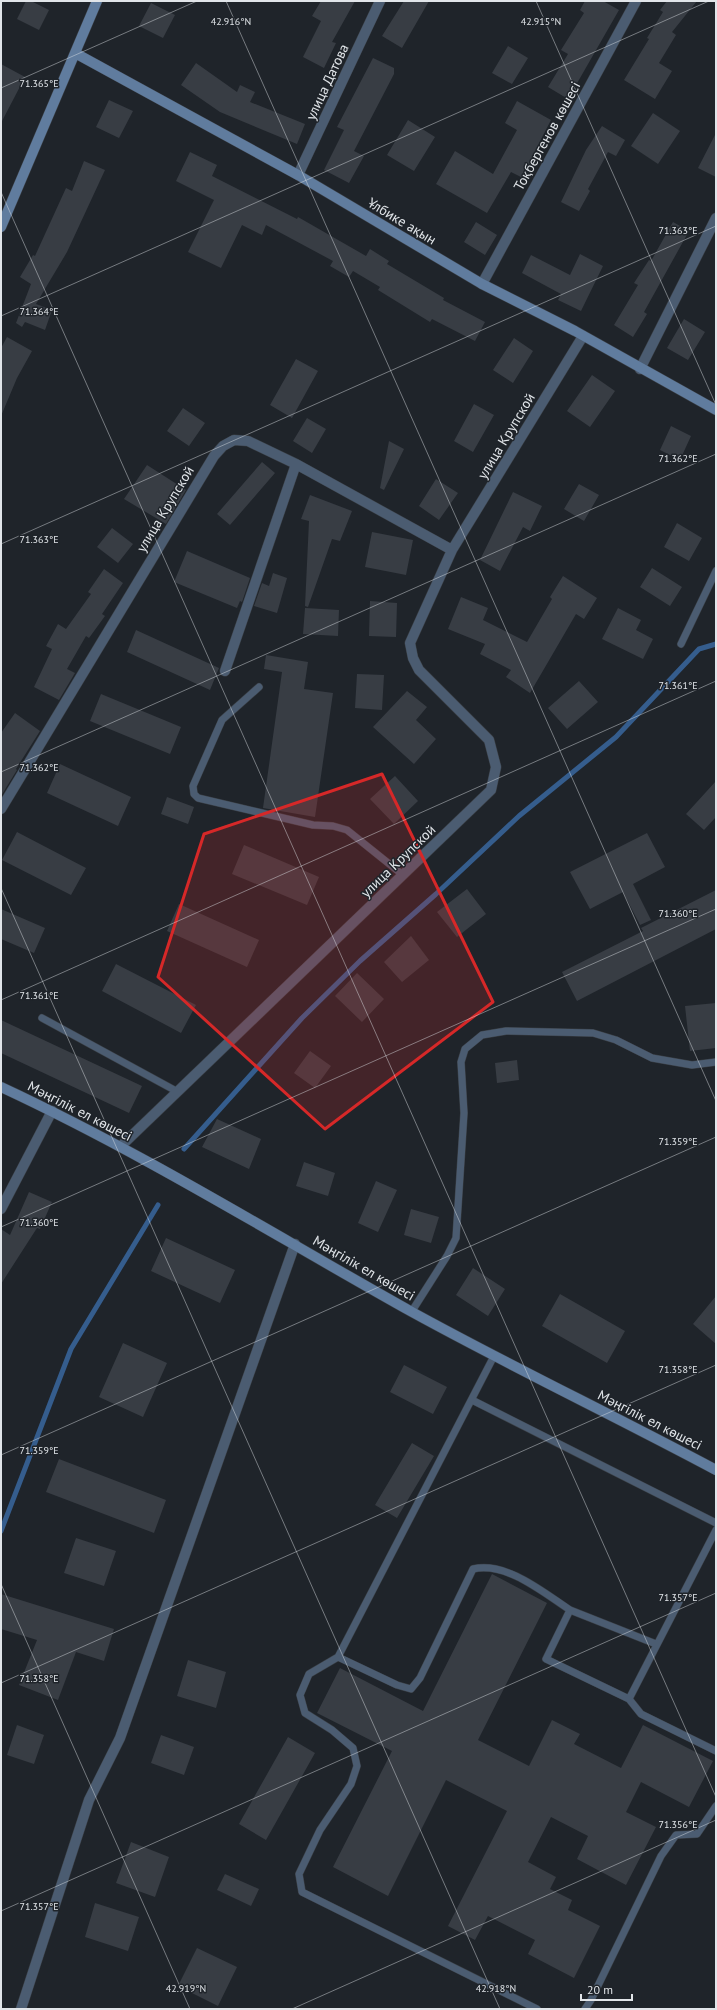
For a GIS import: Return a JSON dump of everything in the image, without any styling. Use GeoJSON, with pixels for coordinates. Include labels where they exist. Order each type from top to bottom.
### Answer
{"type":"FeatureCollection","features":[{"type":"Feature","properties":{"kind":"street"},"geometry":{"type":"LineString","coordinates":[[1,227],[97,1]]}},
{"type":"Feature","properties":{"kind":"street","name":"улица Датова"},"geometry":{"type":"LineString","coordinates":[[298,175],[380,1]]}},
{"type":"Feature","properties":{"kind":"street","name":"Тоқбергенов көшесі"},"geometry":{"type":"LineString","coordinates":[[482,284],[636,1]]}},
{"type":"Feature","properties":{"kind":"street","name":"Ұлбике ақын"},"geometry":{"type":"LineString","coordinates":[[75,53],[298,175],[482,284],[583,336],[716,410]]}},
{"type":"Feature","properties":{"kind":"street"},"geometry":{"type":"LineString","coordinates":[[640,369],[716,218]]}},
{"type":"Feature","properties":{"kind":"street","name":"улица Крупской"},"geometry":{"type":"LineString","coordinates":[[121,1146],[491,790],[496,767],[489,740],[419,670],[413,658],[410,643],[452,550],[583,336]]}},
{"type":"Feature","properties":{"kind":"street","name":"улица Крупской"},"geometry":{"type":"LineString","coordinates":[[1,809],[214,456],[223,446],[234,440],[248,441],[296,464],[452,550]]}},
{"type":"Feature","properties":{"kind":"street"},"geometry":{"type":"LineString","coordinates":[[225,672],[296,464]]}},
{"type":"Feature","properties":{"kind":"street","name":"Мәңгілік ел көшесі"},"geometry":{"type":"LineString","coordinates":[[1,1087],[121,1146],[412,1312],[494,1356],[716,1469]]}},
{"type":"Feature","properties":{"kind":"street"},"geometry":{"type":"LineString","coordinates":[[1,1209],[52,1111]]}},
{"type":"Feature","properties":{"kind":"street"},"geometry":{"type":"LineString","coordinates":[[20,2009],[89,1800],[120,1738],[295,1244]]}},
{"type":"Feature","properties":{"kind":"lane"},"geometry":{"type":"LineString","coordinates":[[681,644],[716,571]]}},
{"type":"Feature","properties":{"kind":"lane"},"geometry":{"type":"LineString","coordinates":[[259,687],[222,720],[193,786],[194,794],[198,798],[313,825],[333,826],[347,830],[403,875]]}},
{"type":"Feature","properties":{"kind":"lane"},"geometry":{"type":"LineString","coordinates":[[42,1018],[178,1092]]}},
{"type":"Feature","properties":{"kind":"lane"},"geometry":{"type":"LineString","coordinates":[[412,1312],[456,1238],[464,1113],[461,1062],[465,1048],[482,1036],[506,1031],[593,1033],[616,1040],[652,1058],[692,1065],[716,1062]]}},
{"type":"Feature","properties":{"kind":"lane"},"geometry":{"type":"LineString","coordinates":[[494,1356],[338,1657],[309,1674],[300,1695],[305,1713],[332,1730],[353,1748],[358,1766],[351,1784],[320,1830],[299,1874],[302,1892],[537,2009]]}},
{"type":"Feature","properties":{"kind":"lane"},"geometry":{"type":"LineString","coordinates":[[472,1400],[716,1522]]}},
{"type":"Feature","properties":{"kind":"lane"},"geometry":{"type":"LineString","coordinates":[[629,1699],[716,1530]]}},
{"type":"Feature","properties":{"kind":"lane"},"geometry":{"type":"LineString","coordinates":[[338,1657],[397,1685],[411,1689],[420,1678],[473,1569],[484,1566],[510,1572],[570,1610],[656,1644]]}},
{"type":"Feature","properties":{"kind":"lane"},"geometry":{"type":"LineString","coordinates":[[570,1610],[546,1659],[629,1699],[642,1714],[716,1750]]}},
{"type":"Feature","properties":{"kind":"lane"},"geometry":{"type":"LineString","coordinates":[[585,2009],[591,2000],[661,1856],[676,1835],[697,1834],[716,1806]]}},
{"type":"Feature","properties":{"kind":"highlighted area"},"geometry":{"type":"Polygon","coordinates":[[[382,774],[493,1002],[325,1129],[158,977],[204,834],[382,774]]]}},
{"type":"Feature","properties":{"kind":"building"},"geometry":{"type":"Polygon","coordinates":[[[26,1],[31,1],[49,10],[39,30],[17,19],[26,1]]]}},
{"type":"Feature","properties":{"kind":"building"},"geometry":{"type":"Polygon","coordinates":[[[321,1],[355,1],[332,42],[336,43],[324,68],[303,57],[321,21],[312,16],[321,1]]]}},
{"type":"Feature","properties":{"kind":"building"},"geometry":{"type":"Polygon","coordinates":[[[404,1],[429,1],[402,48],[382,36],[404,1]]]}},
{"type":"Feature","properties":{"kind":"building"},"geometry":{"type":"Polygon","coordinates":[[[585,1],[603,1],[619,10],[568,99],[548,87],[568,54],[561,50],[584,13],[580,10],[585,1]]]}},
{"type":"Feature","properties":{"kind":"building"},"geometry":{"type":"Polygon","coordinates":[[[667,1],[697,1],[672,32],[676,35],[659,63],[672,71],[655,99],[624,80],[649,39],[647,38],[663,12],[660,10],[667,1]]]}},
{"type":"Feature","properties":{"kind":"building"},"geometry":{"type":"Polygon","coordinates":[[[151,3],[175,15],[163,38],[139,26],[151,3]]]}},
{"type":"Feature","properties":{"kind":"building"},"geometry":{"type":"Polygon","coordinates":[[[508,46],[528,58],[512,84],[492,73],[508,46]]]}},
{"type":"Feature","properties":{"kind":"building"},"geometry":{"type":"Polygon","coordinates":[[[373,58],[394,68],[394,74],[354,151],[364,156],[349,183],[324,170],[344,130],[337,127],[373,58]]]}},
{"type":"Feature","properties":{"kind":"building"},"geometry":{"type":"Polygon","coordinates":[[[196,63],[237,92],[240,85],[255,92],[250,102],[305,124],[297,144],[220,112],[181,85],[196,63]]]}},
{"type":"Feature","properties":{"kind":"building"},"geometry":{"type":"Polygon","coordinates":[[[1,64],[25,77],[1,123],[1,64]]]}},
{"type":"Feature","properties":{"kind":"building"},"geometry":{"type":"Polygon","coordinates":[[[109,100],[133,111],[119,138],[96,127],[109,100]]]}},
{"type":"Feature","properties":{"kind":"building"},"geometry":{"type":"Polygon","coordinates":[[[517,101],[551,120],[533,155],[535,156],[523,178],[511,172],[487,213],[436,184],[455,151],[493,174],[517,130],[505,123],[517,101]]]}},
{"type":"Feature","properties":{"kind":"building"},"geometry":{"type":"Polygon","coordinates":[[[653,113],[680,131],[658,164],[631,146],[653,113]]]}},
{"type":"Feature","properties":{"kind":"building"},"geometry":{"type":"Polygon","coordinates":[[[408,120],[435,137],[414,171],[387,155],[408,120]]]}},
{"type":"Feature","properties":{"kind":"building"},"geometry":{"type":"Polygon","coordinates":[[[602,126],[625,140],[616,156],[608,152],[588,189],[590,191],[579,211],[561,202],[586,150],[602,126]]]}},
{"type":"Feature","properties":{"kind":"building"},"geometry":{"type":"Polygon","coordinates":[[[716,133],[716,177],[698,168],[716,133]]]}},
{"type":"Feature","properties":{"kind":"building"},"geometry":{"type":"Polygon","coordinates":[[[190,152],[217,165],[212,176],[297,219],[298,217],[366,256],[370,249],[389,261],[387,264],[444,298],[443,300],[485,322],[475,341],[432,319],[430,322],[378,290],[380,287],[353,271],[349,277],[330,266],[333,261],[266,225],[262,235],[242,225],[221,268],[188,252],[214,200],[176,181],[190,152]]]}},
{"type":"Feature","properties":{"kind":"building"},"geometry":{"type":"Polygon","coordinates":[[[84,161],[105,170],[67,252],[36,304],[52,310],[45,330],[25,322],[22,327],[16,323],[31,284],[20,277],[33,255],[35,256],[66,188],[72,191],[84,161]]]}},
{"type":"Feature","properties":{"kind":"building"},"geometry":{"type":"Polygon","coordinates":[[[476,222],[497,235],[485,255],[464,242],[476,222]]]}},
{"type":"Feature","properties":{"kind":"building"},"geometry":{"type":"Polygon","coordinates":[[[673,222],[689,231],[644,312],[647,314],[633,337],[614,325],[638,285],[634,283],[649,260],[651,261],[673,222]]]}},
{"type":"Feature","properties":{"kind":"building"},"geometry":{"type":"Polygon","coordinates":[[[580,254],[603,266],[581,311],[558,300],[561,294],[522,273],[531,255],[570,275],[580,254]]]}},
{"type":"Feature","properties":{"kind":"building"},"geometry":{"type":"Polygon","coordinates":[[[684,319],[705,332],[688,360],[667,348],[684,319]]]}},
{"type":"Feature","properties":{"kind":"building"},"geometry":{"type":"Polygon","coordinates":[[[7,337],[32,351],[17,378],[1,416],[1,348],[7,337]]]}},
{"type":"Feature","properties":{"kind":"building"},"geometry":{"type":"Polygon","coordinates":[[[514,338],[533,351],[513,383],[493,370],[514,338]]]}},
{"type":"Feature","properties":{"kind":"building"},"geometry":{"type":"Polygon","coordinates":[[[296,359],[318,371],[292,418],[270,405],[296,359]]]}},
{"type":"Feature","properties":{"kind":"building"},"geometry":{"type":"Polygon","coordinates":[[[592,375],[615,391],[590,427],[567,411],[592,375]]]}},
{"type":"Feature","properties":{"kind":"building"},"geometry":{"type":"Polygon","coordinates":[[[474,404],[494,415],[473,452],[454,441],[474,404]]]}},
{"type":"Feature","properties":{"kind":"building"},"geometry":{"type":"Polygon","coordinates":[[[183,408],[205,423],[189,446],[167,431],[183,408]]]}},
{"type":"Feature","properties":{"kind":"building"},"geometry":{"type":"Polygon","coordinates":[[[307,418],[326,429],[312,453],[293,441],[307,418]]]}},
{"type":"Feature","properties":{"kind":"building"},"geometry":{"type":"Polygon","coordinates":[[[671,426],[691,436],[680,460],[660,450],[671,426]]]}},
{"type":"Feature","properties":{"kind":"building"},"geometry":{"type":"Polygon","coordinates":[[[389,441],[404,449],[384,490],[380,488],[389,441]]]}},
{"type":"Feature","properties":{"kind":"building"},"geometry":{"type":"Polygon","coordinates":[[[262,462],[275,473],[230,525],[217,514],[262,462]]]}},
{"type":"Feature","properties":{"kind":"building"},"geometry":{"type":"Polygon","coordinates":[[[147,465],[186,490],[166,524],[124,499],[147,465]]]}},
{"type":"Feature","properties":{"kind":"building"},"geometry":{"type":"Polygon","coordinates":[[[436,479],[458,493],[439,520],[419,506],[436,479]]]}},
{"type":"Feature","properties":{"kind":"building"},"geometry":{"type":"Polygon","coordinates":[[[579,484],[599,495],[584,521],[564,509],[579,484]]]}},
{"type":"Feature","properties":{"kind":"building"},"geometry":{"type":"Polygon","coordinates":[[[513,492],[542,506],[530,531],[523,527],[500,571],[480,560],[513,492]]]}},
{"type":"Feature","properties":{"kind":"building"},"geometry":{"type":"Polygon","coordinates":[[[310,495],[352,511],[340,541],[332,539],[308,607],[305,606],[309,521],[301,519],[310,495]]]}},
{"type":"Feature","properties":{"kind":"building"},"geometry":{"type":"Polygon","coordinates":[[[677,523],[702,538],[689,561],[664,547],[677,523]]]}},
{"type":"Feature","properties":{"kind":"building"},"geometry":{"type":"Polygon","coordinates":[[[112,528],[133,544],[118,563],[97,547],[112,528]]]}},
{"type":"Feature","properties":{"kind":"building"},"geometry":{"type":"Polygon","coordinates":[[[372,532],[413,540],[406,575],[365,567],[372,532]]]}},
{"type":"Feature","properties":{"kind":"building"},"geometry":{"type":"Polygon","coordinates":[[[187,551],[250,578],[242,602],[240,601],[237,608],[174,582],[187,551]]]}},
{"type":"Feature","properties":{"kind":"building"},"geometry":{"type":"Polygon","coordinates":[[[652,568],[682,587],[670,606],[640,587],[652,568]]]}},
{"type":"Feature","properties":{"kind":"building"},"geometry":{"type":"Polygon","coordinates":[[[104,569],[123,583],[102,614],[105,616],[89,638],[86,636],[67,669],[75,673],[59,700],[34,687],[52,649],[46,646],[58,624],[66,629],[91,594],[88,592],[104,569]]]}},
{"type":"Feature","properties":{"kind":"building"},"geometry":{"type":"Polygon","coordinates":[[[273,573],[287,578],[277,613],[254,606],[262,583],[269,586],[273,573]]]}},
{"type":"Feature","properties":{"kind":"building"},"geometry":{"type":"Polygon","coordinates":[[[563,576],[597,598],[584,619],[576,614],[530,693],[506,677],[511,670],[480,654],[485,644],[448,629],[461,597],[488,608],[483,620],[527,642],[552,599],[550,597],[563,576]]]}},
{"type":"Feature","properties":{"kind":"building"},"geometry":{"type":"Polygon","coordinates":[[[370,601],[397,603],[396,637],[369,636],[370,601]]]}},
{"type":"Feature","properties":{"kind":"building"},"geometry":{"type":"Polygon","coordinates":[[[305,608],[339,610],[338,636],[303,634],[305,608]]]}},
{"type":"Feature","properties":{"kind":"building"},"geometry":{"type":"Polygon","coordinates":[[[618,608],[641,620],[636,630],[653,639],[643,659],[602,639],[618,608]]]}},
{"type":"Feature","properties":{"kind":"building"},"geometry":{"type":"Polygon","coordinates":[[[136,630],[219,668],[210,690],[127,652],[136,630]]]}},
{"type":"Feature","properties":{"kind":"building"},"geometry":{"type":"Polygon","coordinates":[[[266,655],[308,662],[304,689],[333,693],[315,817],[263,808],[282,672],[264,669],[266,655]]]}},
{"type":"Feature","properties":{"kind":"building"},"geometry":{"type":"Polygon","coordinates":[[[357,674],[384,675],[382,710],[355,708],[357,674]]]}},
{"type":"Feature","properties":{"kind":"building"},"geometry":{"type":"Polygon","coordinates":[[[579,681],[598,702],[567,729],[548,708],[579,681]]]}},
{"type":"Feature","properties":{"kind":"building"},"geometry":{"type":"Polygon","coordinates":[[[407,691],[427,707],[416,720],[436,739],[414,764],[373,727],[407,691]]]}},
{"type":"Feature","properties":{"kind":"building"},"geometry":{"type":"Polygon","coordinates":[[[101,694],[181,727],[170,754],[90,721],[101,694]]]}},
{"type":"Feature","properties":{"kind":"building"},"geometry":{"type":"Polygon","coordinates":[[[15,713],[40,731],[1,796],[1,733],[15,713]]]}},
{"type":"Feature","properties":{"kind":"building"},"geometry":{"type":"Polygon","coordinates":[[[60,764],[131,797],[118,826],[47,793],[60,764]]]}},
{"type":"Feature","properties":{"kind":"building"},"geometry":{"type":"Polygon","coordinates":[[[395,776],[418,801],[394,824],[370,799],[395,776]]]}},
{"type":"Feature","properties":{"kind":"building"},"geometry":{"type":"Polygon","coordinates":[[[716,781],[716,817],[704,830],[686,814],[716,781]]]}},
{"type":"Feature","properties":{"kind":"building"},"geometry":{"type":"Polygon","coordinates":[[[167,797],[194,807],[188,824],[161,814],[167,797]]]}},
{"type":"Feature","properties":{"kind":"building"},"geometry":{"type":"Polygon","coordinates":[[[17,832],[86,868],[71,895],[2,860],[17,832]]]}},
{"type":"Feature","properties":{"kind":"building"},"geometry":{"type":"Polygon","coordinates":[[[647,833],[665,867],[633,884],[651,920],[640,925],[623,892],[590,909],[570,872],[647,833]]]}},
{"type":"Feature","properties":{"kind":"building"},"geometry":{"type":"Polygon","coordinates":[[[244,845],[319,877],[307,905],[232,874],[244,845]]]}},
{"type":"Feature","properties":{"kind":"building"},"geometry":{"type":"Polygon","coordinates":[[[467,889],[486,914],[457,937],[437,912],[467,889]]]}},
{"type":"Feature","properties":{"kind":"building"},"geometry":{"type":"Polygon","coordinates":[[[716,890],[716,929],[577,1001],[562,972],[643,931],[641,928],[716,890]]]}},
{"type":"Feature","properties":{"kind":"building"},"geometry":{"type":"Polygon","coordinates":[[[179,904],[259,940],[247,967],[167,931],[179,904]]]}},
{"type":"Feature","properties":{"kind":"building"},"geometry":{"type":"Polygon","coordinates":[[[1,909],[45,928],[34,953],[1,939],[1,909]]]}},
{"type":"Feature","properties":{"kind":"building"},"geometry":{"type":"Polygon","coordinates":[[[411,936],[429,960],[402,982],[384,962],[411,936]]]}},
{"type":"Feature","properties":{"kind":"building"},"geometry":{"type":"Polygon","coordinates":[[[116,964],[196,1005],[181,1033],[102,991],[116,964]]]}},
{"type":"Feature","properties":{"kind":"building"},"geometry":{"type":"Polygon","coordinates":[[[357,973],[384,999],[362,1022],[335,996],[357,973]]]}},
{"type":"Feature","properties":{"kind":"building"},"geometry":{"type":"Polygon","coordinates":[[[716,1003],[716,1048],[690,1051],[685,1006],[716,1003]]]}},
{"type":"Feature","properties":{"kind":"building"},"geometry":{"type":"Polygon","coordinates":[[[1,1020],[142,1086],[129,1113],[1,1053],[1,1020]]]}},
{"type":"Feature","properties":{"kind":"building"},"geometry":{"type":"Polygon","coordinates":[[[310,1051],[331,1066],[315,1088],[294,1073],[310,1051]]]}},
{"type":"Feature","properties":{"kind":"building"},"geometry":{"type":"Polygon","coordinates":[[[517,1060],[519,1080],[497,1083],[495,1063],[517,1060]]]}},
{"type":"Feature","properties":{"kind":"building"},"geometry":{"type":"Polygon","coordinates":[[[217,1119],[261,1139],[249,1169],[202,1147],[217,1119]]]}},
{"type":"Feature","properties":{"kind":"building"},"geometry":{"type":"Polygon","coordinates":[[[304,1162],[335,1173],[328,1196],[296,1186],[304,1162]]]}},
{"type":"Feature","properties":{"kind":"building"},"geometry":{"type":"Polygon","coordinates":[[[376,1181],[397,1190],[378,1232],[358,1223],[376,1181]]]}},
{"type":"Feature","properties":{"kind":"building"},"geometry":{"type":"Polygon","coordinates":[[[29,1192],[52,1202],[40,1229],[37,1228],[1,1284],[1,1229],[10,1235],[29,1192]]]}},
{"type":"Feature","properties":{"kind":"building"},"geometry":{"type":"Polygon","coordinates":[[[411,1209],[439,1217],[431,1243],[404,1235],[411,1209]]]}},
{"type":"Feature","properties":{"kind":"building"},"geometry":{"type":"Polygon","coordinates":[[[166,1238],[235,1270],[220,1303],[151,1271],[166,1238]]]}},
{"type":"Feature","properties":{"kind":"building"},"geometry":{"type":"Polygon","coordinates":[[[473,1268],[505,1289],[488,1316],[456,1295],[473,1268]]]}},
{"type":"Feature","properties":{"kind":"building"},"geometry":{"type":"Polygon","coordinates":[[[560,1294],[625,1331],[607,1363],[542,1326],[560,1294]]]}},
{"type":"Feature","properties":{"kind":"building"},"geometry":{"type":"Polygon","coordinates":[[[716,1296],[716,1344],[693,1324],[716,1296]]]}},
{"type":"Feature","properties":{"kind":"building"},"geometry":{"type":"Polygon","coordinates":[[[123,1343],[167,1363],[143,1417],[99,1397],[123,1343]]]}},
{"type":"Feature","properties":{"kind":"building"},"geometry":{"type":"Polygon","coordinates":[[[404,1365],[447,1387],[433,1414],[390,1392],[404,1365]]]}},
{"type":"Feature","properties":{"kind":"building"},"geometry":{"type":"Polygon","coordinates":[[[412,1443],[434,1456],[397,1518],[375,1505],[412,1443]]]}},
{"type":"Feature","properties":{"kind":"building"},"geometry":{"type":"Polygon","coordinates":[[[59,1459],[166,1500],[154,1533],[46,1492],[59,1459]]]}},
{"type":"Feature","properties":{"kind":"building"},"geometry":{"type":"Polygon","coordinates":[[[76,1538],[116,1551],[104,1586],[64,1573],[76,1538]]]}},
{"type":"Feature","properties":{"kind":"building"},"geometry":{"type":"Polygon","coordinates":[[[492,1574],[547,1603],[478,1740],[529,1766],[552,1720],[580,1734],[574,1744],[621,1768],[643,1725],[713,1761],[689,1807],[641,1782],[626,1812],[656,1827],[626,1885],[577,1859],[588,1836],[551,1817],[528,1862],[556,1877],[550,1889],[572,1900],[568,1910],[600,1926],[574,1978],[528,1954],[535,1940],[488,1916],[475,1940],[448,1926],[507,1811],[446,1780],[388,1896],[333,1867],[392,1751],[317,1713],[340,1668],[423,1711],[492,1574]]]}},
{"type":"Feature","properties":{"kind":"building"},"geometry":{"type":"Polygon","coordinates":[[[1,1594],[114,1629],[104,1661],[76,1652],[58,1700],[19,1685],[37,1640],[1,1629],[1,1594]]]}},
{"type":"Feature","properties":{"kind":"building"},"geometry":{"type":"Polygon","coordinates":[[[188,1660],[226,1672],[216,1708],[177,1696],[188,1660]]]}},
{"type":"Feature","properties":{"kind":"building"},"geometry":{"type":"Polygon","coordinates":[[[17,1725],[44,1735],[34,1764],[7,1755],[17,1725]]]}},
{"type":"Feature","properties":{"kind":"building"},"geometry":{"type":"Polygon","coordinates":[[[161,1735],[194,1747],[184,1775],[151,1763],[161,1735]]]}},
{"type":"Feature","properties":{"kind":"building"},"geometry":{"type":"Polygon","coordinates":[[[288,1737],[315,1753],[266,1840],[239,1824],[288,1737]]]}},
{"type":"Feature","properties":{"kind":"building"},"geometry":{"type":"Polygon","coordinates":[[[131,1842],[169,1857],[155,1897],[116,1883],[131,1842]]]}},
{"type":"Feature","properties":{"kind":"building"},"geometry":{"type":"Polygon","coordinates":[[[225,1874],[259,1889],[251,1906],[217,1890],[225,1874]]]}},
{"type":"Feature","properties":{"kind":"building"},"geometry":{"type":"Polygon","coordinates":[[[95,1903],[139,1917],[128,1951],[85,1937],[95,1903]]]}},
{"type":"Feature","properties":{"kind":"building"},"geometry":{"type":"Polygon","coordinates":[[[197,1948],[237,1967],[218,2006],[178,1986],[197,1948]]]}},
{"type":"Feature","properties":{"kind":"waterway"},"geometry":{"type":"LineString","coordinates":[[184,1149],[302,1018],[360,961],[436,894],[519,816],[616,737],[699,649],[716,644]]}},
{"type":"Feature","properties":{"kind":"waterway"},"geometry":{"type":"LineString","coordinates":[[1,1531],[71,1349],[158,1205]]}}]}
